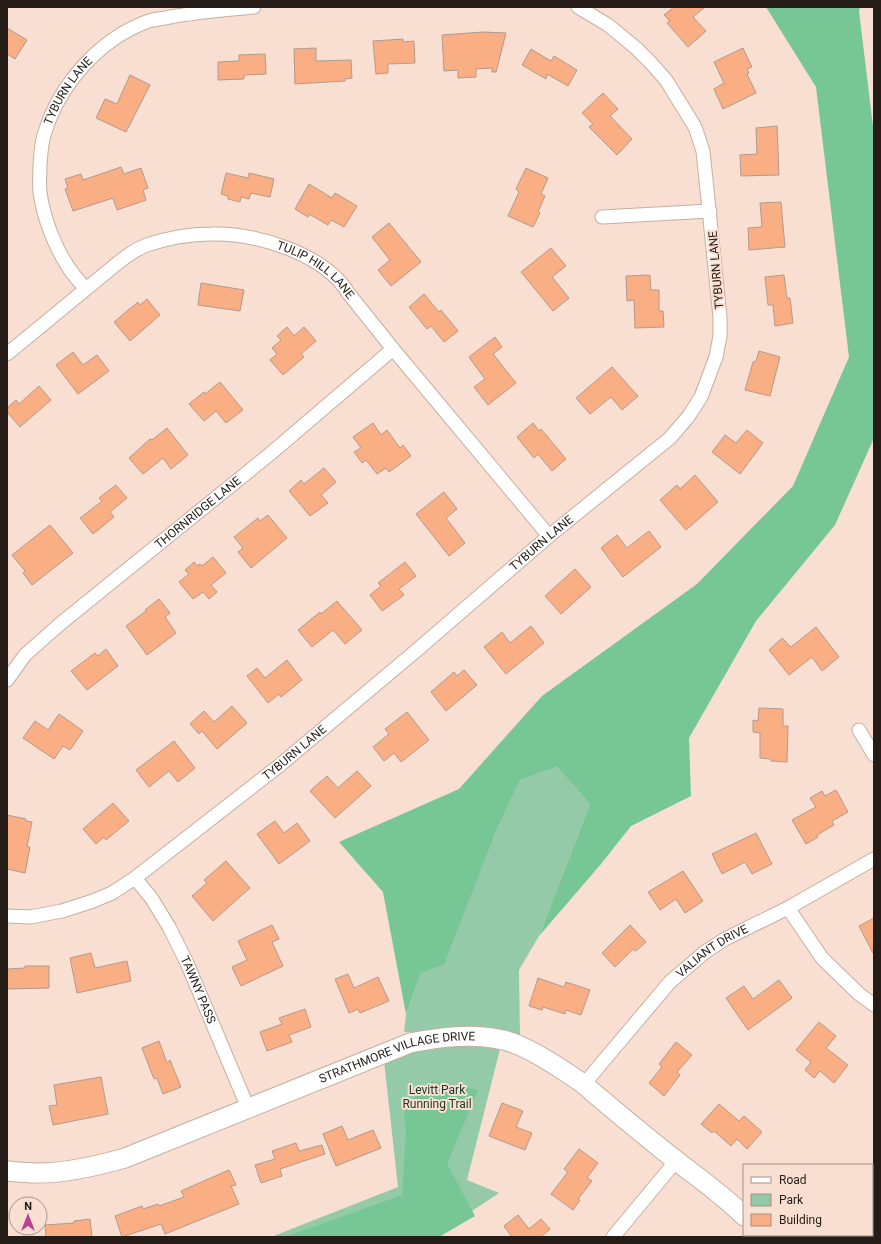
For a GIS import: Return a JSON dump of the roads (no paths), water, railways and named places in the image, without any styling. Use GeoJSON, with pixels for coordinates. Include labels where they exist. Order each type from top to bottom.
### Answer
{"type":"FeatureCollection","features":[{"type":"Feature","properties":{"kind":"street","name":"TYBURN LANE"},"geometry":{"type":"LineString","coordinates":[[86,289],[68,267],[59,251],[44,211],[40,191],[41,153],[44,133],[53,111],[66,87],[82,67],[105,45],[127,31],[148,21],[199,12],[254,7]]}},
{"type":"Feature","properties":{"kind":"street","name":"TYBURN LANE"},"geometry":{"type":"LineString","coordinates":[[7,916],[30,917],[62,911],[112,893],[135,878],[280,765],[550,536],[670,438],[688,417],[701,397],[716,357],[720,336],[719,297],[703,151],[695,127],[666,80],[636,48],[608,25],[578,7]]}},
{"type":"Feature","properties":{"kind":"street"},"geometry":{"type":"LineString","coordinates":[[602,217],[710,211]]}},
{"type":"Feature","properties":{"kind":"street","name":"TULIP HILL LANE"},"geometry":{"type":"LineString","coordinates":[[7,354],[130,254],[146,245],[180,237],[211,234],[259,239],[287,248],[312,260],[343,284],[349,294],[393,349],[550,536]]}},
{"type":"Feature","properties":{"kind":"street","name":"THORNRIDGE LANE"},"geometry":{"type":"LineString","coordinates":[[7,680],[25,655],[60,624],[270,454],[393,349]]}},
{"type":"Feature","properties":{"kind":"street"},"geometry":{"type":"LineString","coordinates":[[859,730],[874,755]]}},
{"type":"Feature","properties":{"kind":"street","name":"VALIANT DRIVE"},"geometry":{"type":"LineString","coordinates":[[584,1084],[670,982],[706,952],[725,939],[788,908],[874,859]]}},
{"type":"Feature","properties":{"kind":"street","name":"TAWNY PASS"},"geometry":{"type":"LineString","coordinates":[[135,878],[152,899],[169,927],[187,963],[248,1108]]}},
{"type":"Feature","properties":{"kind":"street"},"geometry":{"type":"LineString","coordinates":[[788,908],[822,958],[859,994],[874,1005]]}},
{"type":"Feature","properties":{"kind":"street","name":"STRATHMORE VILLAGE DRIVE"},"geometry":{"type":"LineString","coordinates":[[7,1171],[37,1173],[72,1170],[125,1158],[410,1043],[436,1038],[474,1036],[504,1040],[551,1062],[584,1084],[676,1160],[729,1201],[743,1215]]}},
{"type":"Feature","properties":{"kind":"street"},"geometry":{"type":"LineString","coordinates":[[613,1237],[676,1160]]}},
{"type":"Feature","properties":{"kind":"park label","name":"Levitt Park Running Trail"},"geometry":{"type":"Point","coordinates":[437,1097]}}]}
